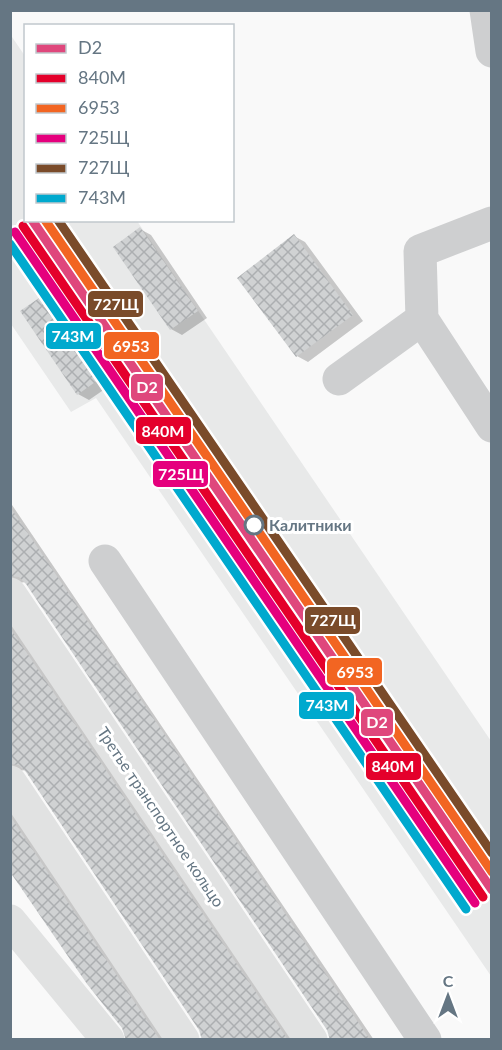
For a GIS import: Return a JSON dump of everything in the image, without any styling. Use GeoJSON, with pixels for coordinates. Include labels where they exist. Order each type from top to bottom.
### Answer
{"type":"FeatureCollection","features":[{"type":"Feature","properties":{"kind":"main road","name":"Третье транспортное кольцо"},"geometry":{"type":"LineString","coordinates":[[10,594],[311,1040]]}},
{"type":"Feature","properties":{"kind":"main road"},"geometry":{"type":"LineString","coordinates":[[10,782],[183,1040]]}},
{"type":"Feature","properties":{"kind":"main road"},"geometry":{"type":"LineString","coordinates":[[10,921],[108,1040]]}},
{"type":"Feature","properties":{"kind":"lane"},"geometry":{"type":"LineString","coordinates":[[486,10],[492,51]]}},
{"type":"Feature","properties":{"kind":"lane"},"geometry":{"type":"LineString","coordinates":[[492,223],[420,251],[423,319],[492,426]]}},
{"type":"Feature","properties":{"kind":"lane"},"geometry":{"type":"LineString","coordinates":[[339,379],[423,319]]}},
{"type":"Feature","properties":{"kind":"lane"},"geometry":{"type":"LineString","coordinates":[[105,561],[425,1040]]}},
{"type":"Feature","properties":{"kind":"shaded area"},"geometry":{"type":"Polygon","coordinates":[[[10,34],[24,55],[24,222],[138,222],[491,741],[491,976],[96,398],[71,412],[11,324],[10,34]]]}},
{"type":"Feature","properties":{"kind":"building"},"geometry":{"type":"Polygon","coordinates":[[[140,227],[198,311],[170,330],[113,247],[140,227]]]}},
{"type":"Feature","properties":{"kind":"building"},"geometry":{"type":"Polygon","coordinates":[[[294,234],[353,315],[296,357],[237,278],[294,234]]]}},
{"type":"Feature","properties":{"kind":"building"},"geometry":{"type":"Polygon","coordinates":[[[48,292],[105,375],[77,395],[20,311],[48,292]]]}},
{"type":"Feature","properties":{"kind":"building"},"geometry":{"type":"Polygon","coordinates":[[[10,507],[370,1040],[330,1040],[327,1030],[26,584],[19,577],[10,576],[10,507]]]}},
{"type":"Feature","properties":{"kind":"building"},"geometry":{"type":"Polygon","coordinates":[[[10,628],[288,1040],[202,1040],[199,1030],[26,772],[19,765],[10,764],[10,628]]]}},
{"type":"Feature","properties":{"kind":"building"},"geometry":{"type":"Polygon","coordinates":[[[10,816],[160,1040],[126,1040],[122,1028],[87,984],[10,872],[10,816]]]}},
{"type":"Feature","properties":{"kind":"transit line","name":"D2"},"geometry":{"type":"LineString","coordinates":[[33,222],[492,890]]}},
{"type":"Feature","properties":{"kind":"transit line","name":"6953"},"geometry":{"type":"LineString","coordinates":[[46,222],[492,872]]}},
{"type":"Feature","properties":{"kind":"transit line","name":"727Щ"},"geometry":{"type":"LineString","coordinates":[[59,222],[492,853]]}},
{"type":"Feature","properties":{"kind":"transit line","name":"840М"},"geometry":{"type":"LineString","coordinates":[[23,226],[483,897]]}},
{"type":"Feature","properties":{"kind":"transit line","name":"725Щ"},"geometry":{"type":"LineString","coordinates":[[15,232],[475,903]]}},
{"type":"Feature","properties":{"kind":"transit line","name":"743М"},"geometry":{"type":"LineString","coordinates":[[10,244],[466,909]]}},
{"type":"Feature","properties":{"kind":"place","name":"Калитники"},"geometry":{"type":"Point","coordinates":[254,525]}}]}
